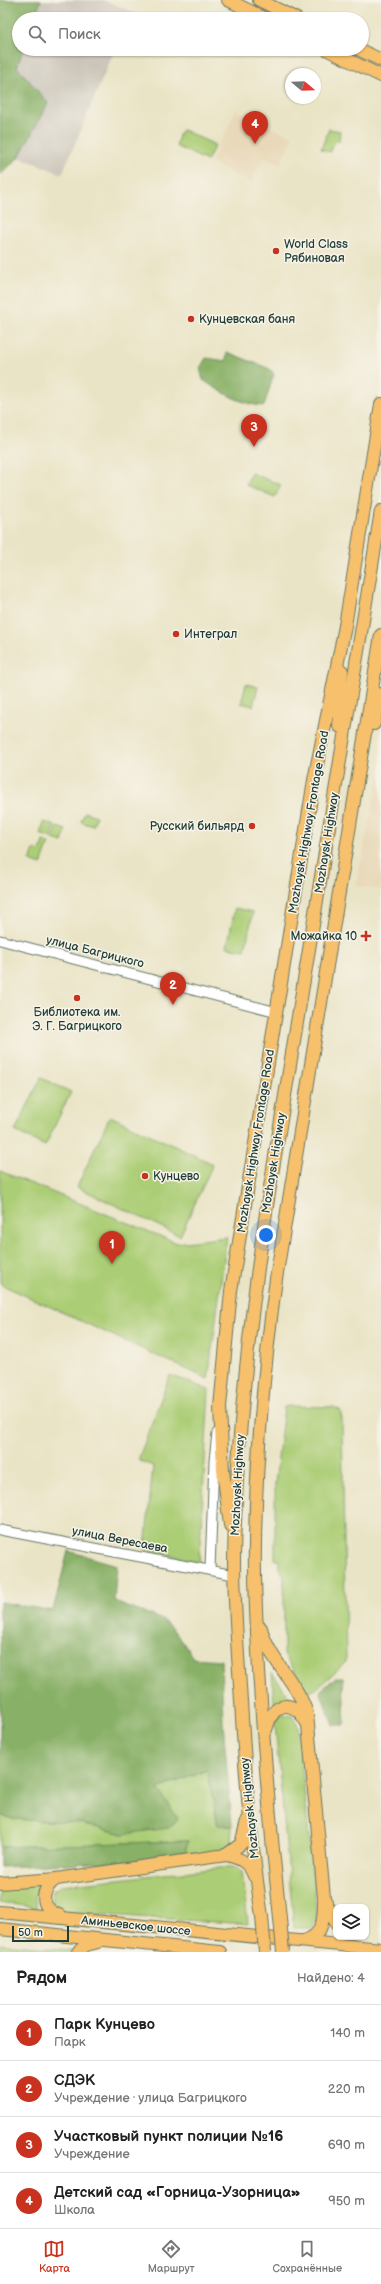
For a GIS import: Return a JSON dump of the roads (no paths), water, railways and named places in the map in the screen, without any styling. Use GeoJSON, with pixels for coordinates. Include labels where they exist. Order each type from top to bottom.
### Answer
{"type":"FeatureCollection","features":[{"type":"Feature","properties":{"kind":"main road"},"geometry":{"type":"LineString","coordinates":[[228,0],[252,12]]}},
{"type":"Feature","properties":{"kind":"main road"},"geometry":{"type":"LineString","coordinates":[[259,0],[283,12]]}},
{"type":"Feature","properties":{"kind":"main road"},"geometry":{"type":"LineString","coordinates":[[369,54],[381,60]]}},
{"type":"Feature","properties":{"kind":"main road"},"geometry":{"type":"LineString","coordinates":[[340,56],[381,76]]}},
{"type":"Feature","properties":{"kind":"main road","name":"Mozhaysk Highway Frontage Road"},"geometry":{"type":"LineString","coordinates":[[234,1559],[223,1470],[220,1407],[232,1292],[314,780],[345,626],[381,404]]}},
{"type":"Feature","properties":{"kind":"main road","name":"Mozhaysk Highway"},"geometry":{"type":"LineString","coordinates":[[265,1952],[249,1806],[240,1691],[234,1576],[242,1399],[255,1280],[381,511]]}},
{"type":"Feature","properties":{"kind":"main road"},"geometry":{"type":"LineString","coordinates":[[336,788],[345,626]]}},
{"type":"Feature","properties":{"kind":"main road","name":"Mozhaysk Highway"},"geometry":{"type":"LineString","coordinates":[[283,1952],[263,1741],[256,1610],[255,1546],[257,1476],[268,1339],[290,1185],[381,635]]}},
{"type":"Feature","properties":{"kind":"main road"},"geometry":{"type":"LineString","coordinates":[[356,793],[381,694]]}},
{"type":"Feature","properties":{"kind":"main road"},"geometry":{"type":"LineString","coordinates":[[256,1610],[262,1633],[271,1654],[304,1701],[309,1727],[324,1898],[324,1916],[320,1930],[316,1936],[298,1942]]}},
{"type":"Feature","properties":{"kind":"main road"},"geometry":{"type":"LineString","coordinates":[[263,1741],[271,1715],[276,1708],[282,1706],[289,1706],[296,1709],[309,1727]]}},
{"type":"Feature","properties":{"kind":"main road"},"geometry":{"type":"LineString","coordinates":[[226,1855],[235,1850],[243,1840],[249,1806]]}},
{"type":"Feature","properties":{"kind":"main road"},"geometry":{"type":"LineString","coordinates":[[0,1883],[56,1879],[226,1855],[237,1857],[246,1863],[254,1874],[257,1885]]}},
{"type":"Feature","properties":{"kind":"main road"},"geometry":{"type":"LineString","coordinates":[[56,1879],[48,1884],[44,1901],[50,1911],[69,1919]]}},
{"type":"Feature","properties":{"kind":"main road"},"geometry":{"type":"LineString","coordinates":[[324,1898],[333,1917]]}},
{"type":"Feature","properties":{"kind":"main road"},"geometry":{"type":"LineString","coordinates":[[0,1907],[45,1917]]}},
{"type":"Feature","properties":{"kind":"main road","name":"Аминьевское шоссе"},"geometry":{"type":"LineString","coordinates":[[0,1912],[272,1940],[378,1949]]}},
{"type":"Feature","properties":{"kind":"main road","name":"Аминьевское шоссе"},"geometry":{"type":"LineString","coordinates":[[0,1930],[220,1952]]}},
{"type":"Feature","properties":{"kind":"main road"},"geometry":{"type":"LineString","coordinates":[[0,1934],[40,1934]]}},
{"type":"Feature","properties":{"kind":"main road"},"geometry":{"type":"LineString","coordinates":[[357,1940],[378,1949]]}},
{"type":"Feature","properties":{"kind":"main road"},"geometry":{"type":"LineString","coordinates":[[78,1952],[86,1945],[103,1941]]}},
{"type":"Feature","properties":{"kind":"street","name":"улица Багрицкого"},"geometry":{"type":"LineString","coordinates":[[0,940],[277,1012]]}},
{"type":"Feature","properties":{"kind":"street"},"geometry":{"type":"LineString","coordinates":[[210,1569],[214,1461],[220,1407]]}},
{"type":"Feature","properties":{"kind":"street","name":"улица Вересаева"},"geometry":{"type":"LineString","coordinates":[[0,1530],[210,1569],[234,1576]]}},
{"type":"Feature","properties":{"kind":"place","name":"Детский сад «Горница-Узорница»"},"geometry":{"type":"Point","coordinates":[255,144]}},
{"type":"Feature","properties":{"kind":"place","name":"World Class Рябиновая"},"geometry":{"type":"Point","coordinates":[276,251]}},
{"type":"Feature","properties":{"kind":"place","name":"Кунцевская баня"},"geometry":{"type":"Point","coordinates":[191,319]}},
{"type":"Feature","properties":{"kind":"place","name":"Участковый пункт полиции №16"},"geometry":{"type":"Point","coordinates":[254,447]}},
{"type":"Feature","properties":{"kind":"place","name":"Интеграл"},"geometry":{"type":"Point","coordinates":[176,634]}},
{"type":"Feature","properties":{"kind":"place","name":"Русский бильярд"},"geometry":{"type":"Point","coordinates":[252,826]}},
{"type":"Feature","properties":{"kind":"place","name":"Можайка 10"},"geometry":{"type":"Point","coordinates":[366,936]}},
{"type":"Feature","properties":{"kind":"place","name":"Библиотека им. Э. Г. Багрицкого"},"geometry":{"type":"Point","coordinates":[77,998]}},
{"type":"Feature","properties":{"kind":"place","name":"СДЭК"},"geometry":{"type":"Point","coordinates":[173,1005]}},
{"type":"Feature","properties":{"kind":"place","name":"Кунцево"},"geometry":{"type":"Point","coordinates":[145,1176]}},
{"type":"Feature","properties":{"kind":"place","name":"Парк Кунцево"},"geometry":{"type":"Point","coordinates":[112,1264]}}]}
